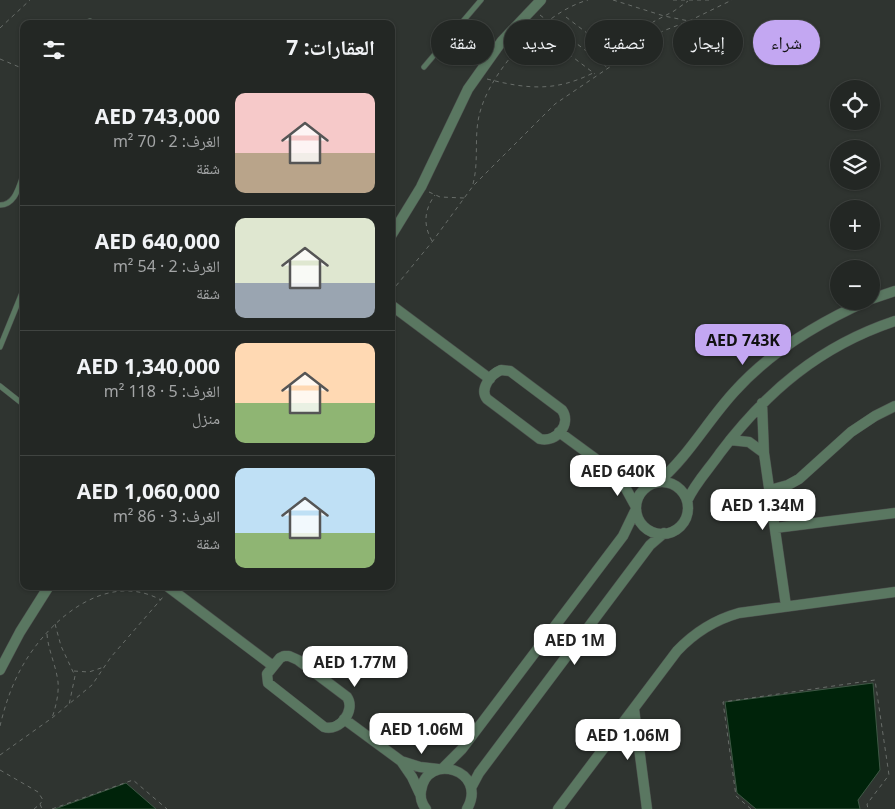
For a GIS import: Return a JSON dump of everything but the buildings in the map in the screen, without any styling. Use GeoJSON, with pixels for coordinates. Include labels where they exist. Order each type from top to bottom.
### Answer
{"type":"FeatureCollection","features":[{"type":"Feature","properties":{"kind":"street"},"geometry":{"type":"LineString","coordinates":[[395,229],[421,187],[468,89],[502,40],[541,0]]}},
{"type":"Feature","properties":{"kind":"street"},"geometry":{"type":"LineString","coordinates":[[880,296],[895,291]]}},
{"type":"Feature","properties":{"kind":"street"},"geometry":{"type":"LineString","coordinates":[[395,308],[490,379]]}},
{"type":"Feature","properties":{"kind":"street"},"geometry":{"type":"LineString","coordinates":[[415,809],[425,778],[431,772],[441,768],[462,749],[623,536],[642,492],[671,470],[735,391],[759,367],[815,327],[849,310]]}},
{"type":"Feature","properties":{"kind":"street"},"geometry":{"type":"LineString","coordinates":[[687,501],[695,487],[730,440],[762,404],[798,372],[830,350],[856,336],[895,321]]}},
{"type":"Feature","properties":{"kind":"street"},"geometry":{"type":"LineString","coordinates":[[498,371],[510,371],[562,410],[566,422],[559,432],[554,438],[545,440],[536,437],[485,396],[484,388],[490,379],[498,371]]}},
{"type":"Feature","properties":{"kind":"street"},"geometry":{"type":"LineString","coordinates":[[762,404],[764,453],[786,606]]}},
{"type":"Feature","properties":{"kind":"street"},"geometry":{"type":"LineString","coordinates":[[770,490],[788,485],[800,479],[851,432],[875,416],[895,406]]}},
{"type":"Feature","properties":{"kind":"street"},"geometry":{"type":"LineString","coordinates":[[559,432],[619,476],[636,508],[639,519],[645,527],[654,532],[664,533]]}},
{"type":"Feature","properties":{"kind":"street"},"geometry":{"type":"LineString","coordinates":[[730,440],[749,442],[764,453]]}},
{"type":"Feature","properties":{"kind":"street"},"geometry":{"type":"LineString","coordinates":[[467,809],[479,773],[650,545],[664,533],[678,528],[683,522],[688,508],[687,501],[683,492],[676,486],[668,482],[619,476]]}},
{"type":"Feature","properties":{"kind":"street"},"geometry":{"type":"LineString","coordinates":[[775,528],[895,513]]}},
{"type":"Feature","properties":{"kind":"street"},"geometry":{"type":"LineString","coordinates":[[0,670],[20,632],[46,590]]}},
{"type":"Feature","properties":{"kind":"street"},"geometry":{"type":"LineString","coordinates":[[173,590],[273,666]]}},
{"type":"Feature","properties":{"kind":"street"},"geometry":{"type":"LineString","coordinates":[[558,809],[677,651],[701,630],[729,616],[786,606],[895,592]]}},
{"type":"Feature","properties":{"kind":"street"},"geometry":{"type":"LineString","coordinates":[[284,656],[298,660],[347,697],[350,709],[344,718],[336,727],[328,729],[324,727],[271,687],[266,678],[267,674],[280,658],[284,656]]}},
{"type":"Feature","properties":{"kind":"street"},"geometry":{"type":"LineString","coordinates":[[634,709],[647,809]]}},
{"type":"Feature","properties":{"kind":"street"},"geometry":{"type":"LineString","coordinates":[[344,718],[401,761],[412,777],[426,809]]}},
{"type":"Feature","properties":{"kind":"street"},"geometry":{"type":"LineString","coordinates":[[401,761],[420,767],[452,768],[461,772],[468,779],[476,809]]}},
{"type":"Feature","properties":{"kind":"lane"},"geometry":{"type":"LineString","coordinates":[[424,67],[481,0]]}},
{"type":"Feature","properties":{"kind":"lane"},"geometry":{"type":"LineString","coordinates":[[0,204],[12,201],[20,182]]}},
{"type":"Feature","properties":{"kind":"lane"},"geometry":{"type":"LineString","coordinates":[[0,347],[20,298]]}},
{"type":"Feature","properties":{"kind":"lane"},"geometry":{"type":"LineString","coordinates":[[0,386],[20,402]]}},
{"type":"Feature","properties":{"kind":"path"},"geometry":{"type":"LineString","coordinates":[[0,28],[30,0]]}},
{"type":"Feature","properties":{"kind":"path"},"geometry":{"type":"LineString","coordinates":[[532,9],[547,20],[565,8],[588,0]]}},
{"type":"Feature","properties":{"kind":"path"},"geometry":{"type":"LineString","coordinates":[[613,0],[681,20]]}},
{"type":"Feature","properties":{"kind":"path"},"geometry":{"type":"LineString","coordinates":[[673,0],[710,0]]}},
{"type":"Feature","properties":{"kind":"path"},"geometry":{"type":"LineString","coordinates":[[693,20],[732,0]]}},
{"type":"Feature","properties":{"kind":"path"},"geometry":{"type":"LineString","coordinates":[[657,20],[688,1]]}},
{"type":"Feature","properties":{"kind":"path"},"geometry":{"type":"LineString","coordinates":[[566,17],[585,32]]}},
{"type":"Feature","properties":{"kind":"path"},"geometry":{"type":"LineString","coordinates":[[575,42],[608,68]]}},
{"type":"Feature","properties":{"kind":"path"},"geometry":{"type":"LineString","coordinates":[[0,59],[20,67]]}},
{"type":"Feature","properties":{"kind":"path"},"geometry":{"type":"LineString","coordinates":[[575,59],[597,76]]}},
{"type":"Feature","properties":{"kind":"path"},"geometry":{"type":"LineString","coordinates":[[473,186],[477,164],[476,140],[478,118],[485,96],[506,65]]}},
{"type":"Feature","properties":{"kind":"path"},"geometry":{"type":"LineString","coordinates":[[395,287],[432,242],[473,186],[555,104],[613,65]]}},
{"type":"Feature","properties":{"kind":"path"},"geometry":{"type":"LineString","coordinates":[[494,81],[522,86],[548,87],[571,82],[593,73]]}},
{"type":"Feature","properties":{"kind":"path"},"geometry":{"type":"LineString","coordinates":[[421,187],[435,195],[464,198]]}},
{"type":"Feature","properties":{"kind":"path"},"geometry":{"type":"LineString","coordinates":[[432,242],[428,233],[426,218],[429,204],[435,195]]}},
{"type":"Feature","properties":{"kind":"path"},"geometry":{"type":"LineString","coordinates":[[0,755],[68,706],[92,685],[104,667],[161,600],[167,590]]}},
{"type":"Feature","properties":{"kind":"path"},"geometry":{"type":"LineString","coordinates":[[0,726],[15,679],[27,658],[47,632],[78,606],[104,594],[133,591],[149,594],[161,600]]}},
{"type":"Feature","properties":{"kind":"path"},"geometry":{"type":"LineString","coordinates":[[55,624],[61,646],[75,676],[68,706]]}},
{"type":"Feature","properties":{"kind":"path"},"geometry":{"type":"LineString","coordinates":[[47,632],[58,682],[56,704],[52,718]]}},
{"type":"Feature","properties":{"kind":"path"},"geometry":{"type":"LineString","coordinates":[[73,671],[89,672],[104,667]]}},
{"type":"Feature","properties":{"kind":"path"},"geometry":{"type":"LineString","coordinates":[[750,809],[736,796],[723,702],[876,680],[889,775],[867,804],[868,809]]}},
{"type":"Feature","properties":{"kind":"path"},"geometry":{"type":"LineString","coordinates":[[0,770],[38,792],[43,800],[34,809]]}},
{"type":"Feature","properties":{"kind":"path"},"geometry":{"type":"LineString","coordinates":[[52,809],[133,780],[167,809]]}},
{"type":"Feature","properties":{"kind":"path"},"geometry":{"type":"LineString","coordinates":[[40,804],[42,809]]}},
{"type":"Feature","properties":{"kind":"shaded area"},"geometry":{"type":"Polygon","coordinates":[[[873,683],[880,770],[858,800],[860,809],[756,809],[737,793],[725,702],[873,683]]]}},
{"type":"Feature","properties":{"kind":"shaded area"},"geometry":{"type":"Polygon","coordinates":[[[126,783],[156,809],[55,809],[126,783]]]}}]}
